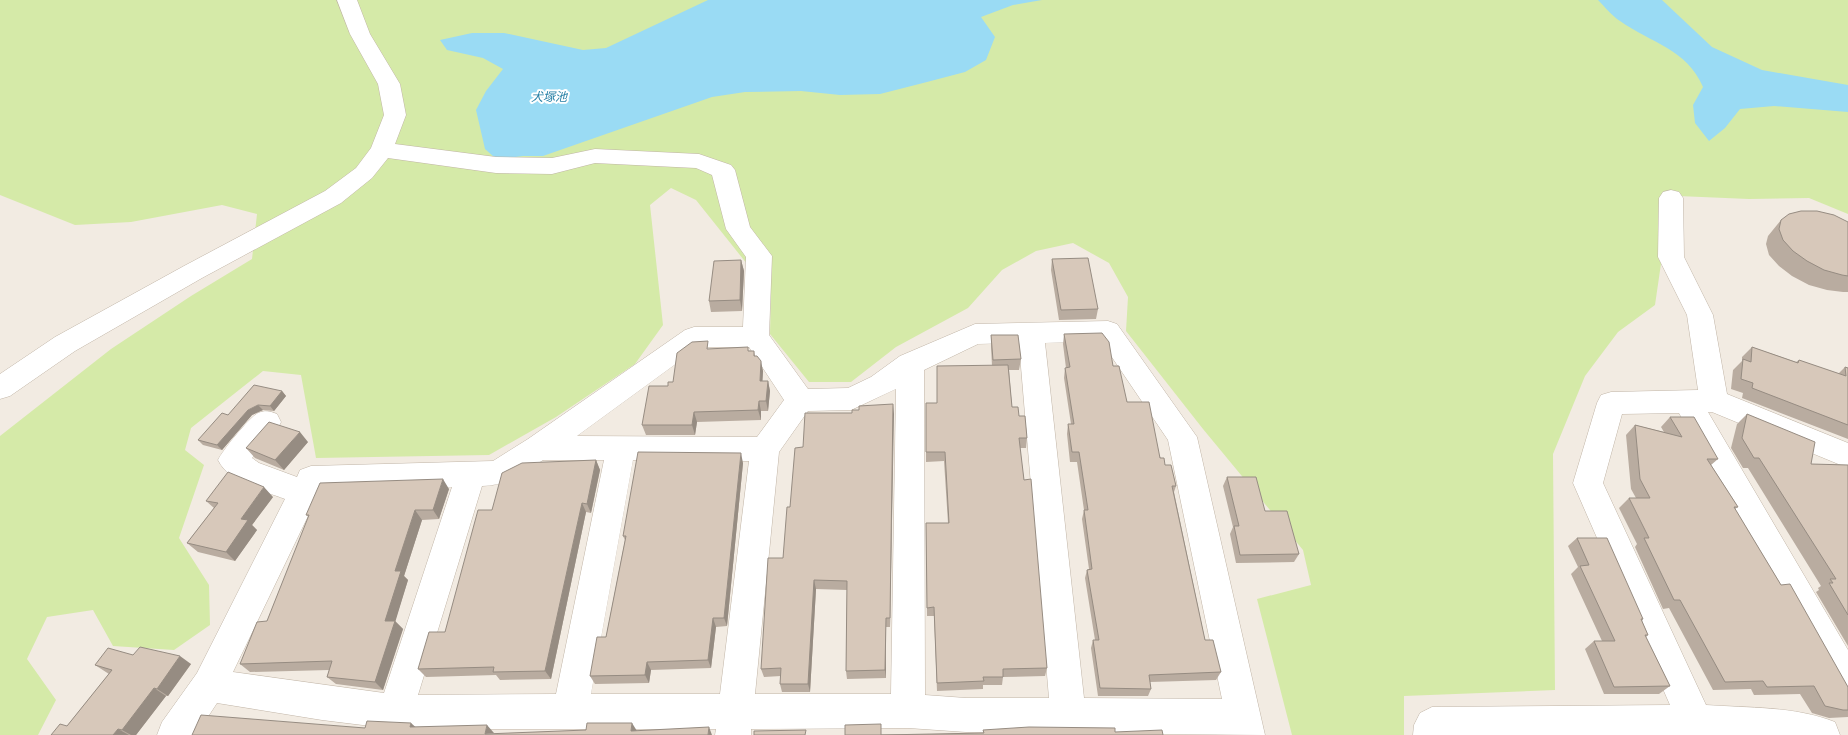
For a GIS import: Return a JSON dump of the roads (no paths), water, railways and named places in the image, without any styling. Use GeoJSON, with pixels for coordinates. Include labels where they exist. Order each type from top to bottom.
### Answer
{"type":"FeatureCollection","features":[{"type":"Feature","properties":{"kind":"street"},"geometry":{"type":"LineString","coordinates":[[0,388],[73,339],[333,197],[364,172],[382,150],[395,115],[389,84],[360,34],[347,0]]}},
{"type":"Feature","properties":{"kind":"street"},"geometry":{"type":"LineString","coordinates":[[382,150],[496,166],[552,166],[595,156],[699,161],[723,170],[738,229],[759,256],[756,337],[800,400]]}},
{"type":"Feature","properties":{"kind":"street"},"geometry":{"type":"LineString","coordinates":[[1671,198],[1671,257],[1700,315],[1701,402],[1848,682]]}},
{"type":"Feature","properties":{"kind":"street"},"geometry":{"type":"LineString","coordinates":[[209,686],[395,712],[570,711],[734,723],[908,711],[966,715],[1068,716],[1245,726],[1182,437],[1108,331],[975,334],[910,364],[881,385],[851,399],[800,400]]}},
{"type":"Feature","properties":{"kind":"street"},"geometry":{"type":"LineString","coordinates":[[1031,332],[1068,716]]}},
{"type":"Feature","properties":{"kind":"street"},"geometry":{"type":"LineString","coordinates":[[175,735],[209,686],[311,479],[498,473],[538,448],[694,337],[756,337]]}},
{"type":"Feature","properties":{"kind":"street"},"geometry":{"type":"LineString","coordinates":[[908,711],[910,364]]}},
{"type":"Feature","properties":{"kind":"street"},"geometry":{"type":"LineString","coordinates":[[734,723],[764,449],[800,400]]}},
{"type":"Feature","properties":{"kind":"street"},"geometry":{"type":"LineString","coordinates":[[1698,728],[1588,483],[1611,403],[1701,402],[1848,456]]}},
{"type":"Feature","properties":{"kind":"street"},"geometry":{"type":"LineString","coordinates":[[267,422],[233,460],[248,472],[303,493]]}},
{"type":"Feature","properties":{"kind":"street"},"geometry":{"type":"LineString","coordinates":[[538,448],[764,449]]}},
{"type":"Feature","properties":{"kind":"street"},"geometry":{"type":"LineString","coordinates":[[570,711],[621,448]]}},
{"type":"Feature","properties":{"kind":"street"},"geometry":{"type":"LineString","coordinates":[[395,712],[471,474]]}},
{"type":"Feature","properties":{"kind":"street"},"geometry":{"type":"LineString","coordinates":[[1431,735],[1432,725],[1791,728],[1822,735]]}},
{"type":"Feature","properties":{"kind":"water","name":"犬塚池"},"geometry":{"type":"Polygon","coordinates":[[[708,0],[1042,0],[1013,5],[981,17],[995,37],[986,60],[965,72],[880,94],[840,95],[801,91],[745,92],[712,97],[543,156],[494,157],[485,149],[476,110],[486,91],[503,69],[483,58],[447,50],[440,40],[472,33],[504,33],[583,50],[606,48],[708,0]]]}},
{"type":"Feature","properties":{"kind":"water"},"geometry":{"type":"Polygon","coordinates":[[[1598,0],[1662,0],[1712,47],[1762,70],[1848,85],[1848,112],[1774,106],[1740,109],[1725,128],[1709,141],[1695,123],[1693,105],[1703,87],[1696,74],[1678,55],[1620,21],[1598,0]]]}}]}
